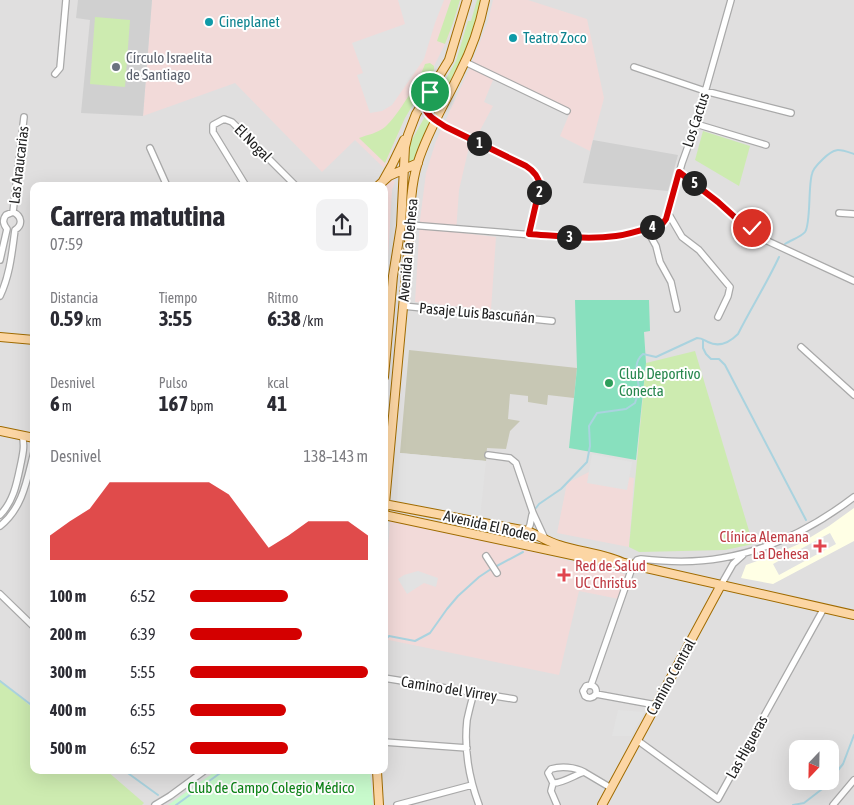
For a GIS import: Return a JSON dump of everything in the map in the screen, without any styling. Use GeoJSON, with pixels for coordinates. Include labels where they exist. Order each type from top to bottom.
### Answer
{"type":"FeatureCollection","features":[{"type":"Feature","properties":{"kind":"main road","name":"Avenida La Dehesa"},"geometry":{"type":"LineString","coordinates":[[388,332],[393,276],[401,226],[405,147],[414,120],[449,60],[467,0]]}},
{"type":"Feature","properties":{"kind":"main road","name":"Avenida La Dehesa"},"geometry":{"type":"LineString","coordinates":[[388,462],[412,192],[418,162],[436,120],[465,62],[476,35],[485,0]]}},
{"type":"Feature","properties":{"kind":"main road"},"geometry":{"type":"LineString","coordinates":[[381,182],[392,165],[414,120]]}},
{"type":"Feature","properties":{"kind":"main road"},"geometry":{"type":"LineString","coordinates":[[382,182],[389,176],[418,162]]}},
{"type":"Feature","properties":{"kind":"main road"},"geometry":{"type":"LineString","coordinates":[[0,337],[30,340]]}},
{"type":"Feature","properties":{"kind":"main road"},"geometry":{"type":"LineString","coordinates":[[0,431],[30,437]]}},
{"type":"Feature","properties":{"kind":"main road","name":"Avenida El Rodeo"},"geometry":{"type":"LineString","coordinates":[[388,505],[527,531],[559,545],[614,558],[624,563]]}},
{"type":"Feature","properties":{"kind":"main road","name":"Avenida El Rodeo"},"geometry":{"type":"LineString","coordinates":[[388,515],[606,562],[624,563],[854,615]]}},
{"type":"Feature","properties":{"kind":"main road"},"geometry":{"type":"LineString","coordinates":[[439,527],[436,522],[437,518],[445,516]]}},
{"type":"Feature","properties":{"kind":"main road","name":"Camino Central"},"geometry":{"type":"LineString","coordinates":[[602,805],[721,586]]}},
{"type":"Feature","properties":{"kind":"main road"},"geometry":{"type":"LineString","coordinates":[[377,774],[379,805]]}},
{"type":"Feature","properties":{"kind":"street"},"geometry":{"type":"LineString","coordinates":[[55,74],[60,68],[66,0]]}},
{"type":"Feature","properties":{"kind":"street","name":"Los Cactus"},"geometry":{"type":"LineString","coordinates":[[668,213],[679,172],[706,91],[731,0]]}},
{"type":"Feature","properties":{"kind":"street"},"geometry":{"type":"LineString","coordinates":[[465,62],[567,111]]}},
{"type":"Feature","properties":{"kind":"street"},"geometry":{"type":"LineString","coordinates":[[634,67],[706,91],[792,113]]}},
{"type":"Feature","properties":{"kind":"street"},"geometry":{"type":"LineString","coordinates":[[423,103],[426,112],[446,127],[526,166],[535,174],[540,186],[529,234]]}},
{"type":"Feature","properties":{"kind":"street","name":"Las Araucarias"},"geometry":{"type":"LineString","coordinates":[[13,212],[24,117]]}},
{"type":"Feature","properties":{"kind":"street","name":"El Nogal"},"geometry":{"type":"LineString","coordinates":[[244,182],[213,132],[213,125],[224,119],[232,122],[292,182]]}},
{"type":"Feature","properties":{"kind":"street"},"geometry":{"type":"LineString","coordinates":[[696,124],[766,145]]}},
{"type":"Feature","properties":{"kind":"street"},"geometry":{"type":"LineString","coordinates":[[150,148],[165,182]]}},
{"type":"Feature","properties":{"kind":"street"},"geometry":{"type":"LineString","coordinates":[[679,172],[718,202],[749,230]]}},
{"type":"Feature","properties":{"kind":"street","name":"Las Araucarias"},"geometry":{"type":"LineString","coordinates":[[0,260],[7,228],[4,224],[4,219],[6,215],[13,212]]}},
{"type":"Feature","properties":{"kind":"street","name":"Las Araucarias"},"geometry":{"type":"LineString","coordinates":[[0,296],[8,272],[15,230],[20,226],[21,220],[13,212]]}},
{"type":"Feature","properties":{"kind":"street"},"geometry":{"type":"LineString","coordinates":[[410,225],[571,237],[602,237],[617,236],[663,223],[668,213]]}},
{"type":"Feature","properties":{"kind":"street"},"geometry":{"type":"LineString","coordinates":[[668,213],[682,238],[699,250],[730,288],[718,317]]}},
{"type":"Feature","properties":{"kind":"street"},"geometry":{"type":"LineString","coordinates":[[839,213],[854,214]]}},
{"type":"Feature","properties":{"kind":"street"},"geometry":{"type":"LineString","coordinates":[[754,227],[759,229],[761,238],[754,242],[750,240],[747,236],[749,230],[754,227]]}},
{"type":"Feature","properties":{"kind":"street"},"geometry":{"type":"LineString","coordinates":[[7,228],[15,230]]}},
{"type":"Feature","properties":{"kind":"street"},"geometry":{"type":"LineString","coordinates":[[646,228],[656,246],[660,262],[671,282],[677,309]]}},
{"type":"Feature","properties":{"kind":"street"},"geometry":{"type":"LineString","coordinates":[[761,238],[854,281]]}},
{"type":"Feature","properties":{"kind":"street","name":"Pasaje Luis Bascuñán"},"geometry":{"type":"LineString","coordinates":[[403,306],[552,321]]}},
{"type":"Feature","properties":{"kind":"street"},"geometry":{"type":"LineString","coordinates":[[801,347],[854,395]]}},
{"type":"Feature","properties":{"kind":"street"},"geometry":{"type":"LineString","coordinates":[[0,515],[15,491],[24,445],[22,435]]}},
{"type":"Feature","properties":{"kind":"street"},"geometry":{"type":"LineString","coordinates":[[24,445],[30,449]]}},
{"type":"Feature","properties":{"kind":"street"},"geometry":{"type":"LineString","coordinates":[[488,455],[508,457],[515,461],[533,513],[545,538]]}},
{"type":"Feature","properties":{"kind":"street"},"geometry":{"type":"LineString","coordinates":[[0,526],[12,514],[21,498],[30,466]]}},
{"type":"Feature","properties":{"kind":"street","name":"Avenida El Rodeo"},"geometry":{"type":"LineString","coordinates":[[633,565],[637,560],[641,559],[684,562],[745,553],[805,529],[854,497]]}},
{"type":"Feature","properties":{"kind":"street"},"geometry":{"type":"LineString","coordinates":[[527,531],[533,513]]}},
{"type":"Feature","properties":{"kind":"street","name":"Camino Central"},"geometry":{"type":"LineString","coordinates":[[721,586],[730,568],[745,553]]}},
{"type":"Feature","properties":{"kind":"street"},"geometry":{"type":"LineString","coordinates":[[486,556],[495,569]]}},
{"type":"Feature","properties":{"kind":"street"},"geometry":{"type":"LineString","coordinates":[[721,558],[729,562],[730,568]]}},
{"type":"Feature","properties":{"kind":"street"},"geometry":{"type":"LineString","coordinates":[[591,685],[633,565]]}},
{"type":"Feature","properties":{"kind":"street"},"geometry":{"type":"LineString","coordinates":[[0,594],[30,623]]}},
{"type":"Feature","properties":{"kind":"street","name":"Las Higueras"},"geometry":{"type":"LineString","coordinates":[[637,740],[718,799],[824,608]]}},
{"type":"Feature","properties":{"kind":"street","name":"Camino del Virrey"},"geometry":{"type":"LineString","coordinates":[[388,679],[514,699]]}},
{"type":"Feature","properties":{"kind":"street"},"geometry":{"type":"LineString","coordinates":[[591,685],[595,687],[596,694]]}},
{"type":"Feature","properties":{"kind":"street"},"geometry":{"type":"LineString","coordinates":[[591,685],[586,686],[583,691],[585,696],[592,698],[596,694]]}},
{"type":"Feature","properties":{"kind":"street"},"geometry":{"type":"LineString","coordinates":[[474,693],[468,718],[467,748],[472,785],[479,805]]}},
{"type":"Feature","properties":{"kind":"street"},"geometry":{"type":"LineString","coordinates":[[596,694],[656,705]]}},
{"type":"Feature","properties":{"kind":"street"},"geometry":{"type":"LineString","coordinates":[[388,742],[467,748]]}},
{"type":"Feature","properties":{"kind":"street"},"geometry":{"type":"LineString","coordinates":[[558,805],[551,791],[552,782],[548,774],[551,769],[565,767],[580,769],[611,788]]}},
{"type":"Feature","properties":{"kind":"street"},"geometry":{"type":"LineString","coordinates":[[552,782],[561,782],[584,772]]}},
{"type":"Feature","properties":{"kind":"street"},"geometry":{"type":"LineString","coordinates":[[156,805],[200,774]]}},
{"type":"Feature","properties":{"kind":"street"},"geometry":{"type":"LineString","coordinates":[[832,805],[854,780]]}},
{"type":"Feature","properties":{"kind":"street"},"geometry":{"type":"LineString","coordinates":[[397,805],[472,785]]}},
{"type":"Feature","properties":{"kind":"shaded area"},"geometry":{"type":"Polygon","coordinates":[[[0,0],[854,0],[854,805],[0,805],[0,0]]]}},
{"type":"Feature","properties":{"kind":"shaded area","name":"Círculo Israelita de Santiago"},"geometry":{"type":"Polygon","coordinates":[[[78,0],[152,0],[143,116],[81,113],[90,20],[76,18],[78,0]]]}},
{"type":"Feature","properties":{"kind":"shaded area"},"geometry":{"type":"Polygon","coordinates":[[[152,0],[460,0],[449,36],[434,66],[434,70],[405,118],[384,168],[355,140],[322,172],[235,83],[143,116],[152,0]]]}},
{"type":"Feature","properties":{"kind":"shaded area"},"geometry":{"type":"Polygon","coordinates":[[[398,0],[444,0],[424,59],[392,105],[382,111],[370,113],[357,75],[363,73],[352,43],[405,24],[398,0]]]}},
{"type":"Feature","properties":{"kind":"shaded area"},"geometry":{"type":"Polygon","coordinates":[[[493,0],[528,0],[587,19],[604,98],[590,151],[560,136],[571,110],[495,75],[484,102],[493,106],[469,147],[459,190],[456,232],[496,237],[491,310],[415,302],[420,220],[426,173],[436,141],[472,63],[488,21],[493,0]]]}},
{"type":"Feature","properties":{"kind":"shaded area"},"geometry":{"type":"Polygon","coordinates":[[[593,140],[678,155],[668,191],[583,183],[593,140]]]}},
{"type":"Feature","properties":{"kind":"shaded area"},"geometry":{"type":"Polygon","coordinates":[[[387,179],[395,181],[392,190],[388,258],[388,182],[384,182],[387,179]]]}},
{"type":"Feature","properties":{"kind":"shaded area"},"geometry":{"type":"Polygon","coordinates":[[[409,350],[577,368],[574,398],[548,395],[547,405],[528,402],[528,396],[510,394],[508,419],[520,421],[510,431],[506,449],[487,448],[486,461],[400,453],[409,350]]]}},
{"type":"Feature","properties":{"kind":"shaded area"},"geometry":{"type":"Polygon","coordinates":[[[400,453],[486,461],[480,518],[397,502],[400,453]]]}},
{"type":"Feature","properties":{"kind":"shaded area"},"geometry":{"type":"Polygon","coordinates":[[[592,454],[632,462],[627,490],[587,483],[592,454]]]}},
{"type":"Feature","properties":{"kind":"shaded area"},"geometry":{"type":"Polygon","coordinates":[[[591,471],[634,478],[629,547],[557,533],[567,483],[591,471]]]}},
{"type":"Feature","properties":{"kind":"shaded area","name":"Clínica Alemana La Dehesa"},"geometry":{"type":"Polygon","coordinates":[[[854,508],[854,541],[773,584],[741,578],[746,565],[801,543],[854,508]]]}},
{"type":"Feature","properties":{"kind":"shaded area"},"geometry":{"type":"Polygon","coordinates":[[[390,521],[628,575],[619,599],[579,591],[559,675],[388,640],[388,549],[390,521]]]}},
{"type":"Feature","properties":{"kind":"shaded area"},"geometry":{"type":"Polygon","coordinates":[[[830,533],[836,544],[779,575],[773,564],[830,533]]]}},
{"type":"Feature","properties":{"kind":"shaded area"},"geometry":{"type":"Polygon","coordinates":[[[418,571],[438,578],[436,587],[424,583],[407,594],[398,579],[418,571]]]}},
{"type":"Feature","properties":{"kind":"shaded area"},"geometry":{"type":"Polygon","coordinates":[[[618,710],[644,712],[631,736],[612,736],[618,710]]]}},
{"type":"Feature","properties":{"kind":"green space"},"geometry":{"type":"Polygon","coordinates":[[[451,0],[460,0],[445,44],[437,41],[451,0]]]}},
{"type":"Feature","properties":{"kind":"green space"},"geometry":{"type":"Polygon","coordinates":[[[477,0],[480,0],[480,5],[471,37],[433,115],[416,161],[407,167],[409,145],[456,61],[468,21],[471,21],[477,0]]]}},
{"type":"Feature","properties":{"kind":"green space"},"geometry":{"type":"Polygon","coordinates":[[[95,17],[130,20],[125,87],[90,84],[95,17]]]}},
{"type":"Feature","properties":{"kind":"green space"},"geometry":{"type":"Polygon","coordinates":[[[430,63],[434,66],[434,70],[405,118],[385,163],[359,138],[379,131],[390,122],[408,97],[425,64],[430,63]]]}},
{"type":"Feature","properties":{"kind":"green space"},"geometry":{"type":"Polygon","coordinates":[[[703,131],[750,146],[739,186],[695,160],[703,131]]]}},
{"type":"Feature","properties":{"kind":"green space","name":"Club Deportivo Conecta"},"geometry":{"type":"Polygon","coordinates":[[[575,300],[649,300],[650,331],[644,332],[646,363],[636,460],[569,448],[577,368],[575,300]]]}},
{"type":"Feature","properties":{"kind":"green space"},"geometry":{"type":"Polygon","coordinates":[[[695,351],[753,544],[725,550],[639,552],[629,547],[646,363],[695,351]]]}},
{"type":"Feature","properties":{"kind":"green space"},"geometry":{"type":"Polygon","coordinates":[[[0,680],[30,706],[30,774],[110,774],[144,803],[142,805],[0,805],[0,680]]]}},
{"type":"Feature","properties":{"kind":"green space","name":"Club de Campo Colegio Médico"},"geometry":{"type":"Polygon","coordinates":[[[212,774],[370,774],[373,805],[168,805],[212,774]]]}},
{"type":"Feature","properties":{"kind":"waterway"},"geometry":{"type":"LineString","coordinates":[[785,244],[803,234],[807,228],[811,180],[815,168],[827,155],[834,151],[841,150],[854,154]]}},
{"type":"Feature","properties":{"kind":"waterway"},"geometry":{"type":"LineString","coordinates":[[536,508],[561,489],[587,462],[590,446],[589,426],[597,413],[626,409],[635,403],[639,391],[636,371],[639,358],[643,354],[656,357],[697,338],[712,344],[721,344],[732,339],[738,334],[779,257]]}},
{"type":"Feature","properties":{"kind":"waterway"},"geometry":{"type":"LineString","coordinates":[[703,340],[703,348],[706,354],[711,359],[719,359],[725,365],[806,520]]}},
{"type":"Feature","properties":{"kind":"waterway"},"geometry":{"type":"LineString","coordinates":[[495,567],[523,552]]}},
{"type":"Feature","properties":{"kind":"waterway"},"geometry":{"type":"LineString","coordinates":[[388,637],[415,641],[430,633],[458,596],[491,569]]}},
{"type":"Feature","properties":{"kind":"waterway"},"geometry":{"type":"LineString","coordinates":[[0,681],[30,704]]}},
{"type":"Feature","properties":{"kind":"waterway"},"geometry":{"type":"LineString","coordinates":[[839,769],[843,764],[854,735]]}},
{"type":"Feature","properties":{"kind":"waterway"},"geometry":{"type":"LineString","coordinates":[[129,774],[158,795]]}},
{"type":"Feature","properties":{"kind":"waterway"},"geometry":{"type":"LineString","coordinates":[[176,805],[219,774]]}},
{"type":"Feature","properties":{"kind":"waterway"},"geometry":{"type":"LineString","coordinates":[[793,805],[804,803],[821,790]]}},
{"type":"Feature","properties":{"kind":"place","name":"Cineplanet"},"geometry":{"type":"Point","coordinates":[209,22]}},
{"type":"Feature","properties":{"kind":"place","name":"Teatro Zoco"},"geometry":{"type":"Point","coordinates":[513,38]}},
{"type":"Feature","properties":{"kind":"place","name":"Círculo Israelita de Santiago"},"geometry":{"type":"Point","coordinates":[116,67]}},
{"type":"Feature","properties":{"kind":"place","name":"Club Deportivo Conecta"},"geometry":{"type":"Point","coordinates":[609,383]}},
{"type":"Feature","properties":{"kind":"place","name":"Clínica Alemana La Dehesa"},"geometry":{"type":"Point","coordinates":[820,546]}},
{"type":"Feature","properties":{"kind":"place","name":"Red de Salud UC Christus"},"geometry":{"type":"Point","coordinates":[564,575]}},
{"type":"Feature","properties":{"kind":"route"},"geometry":{"type":"LineString","coordinates":[[430,92],[423,103],[426,112],[436,120],[446,127],[526,166],[535,174],[540,186],[529,234],[586,238],[617,236],[663,223],[666,219],[679,172],[718,202],[749,230],[752,228]]}}]}
